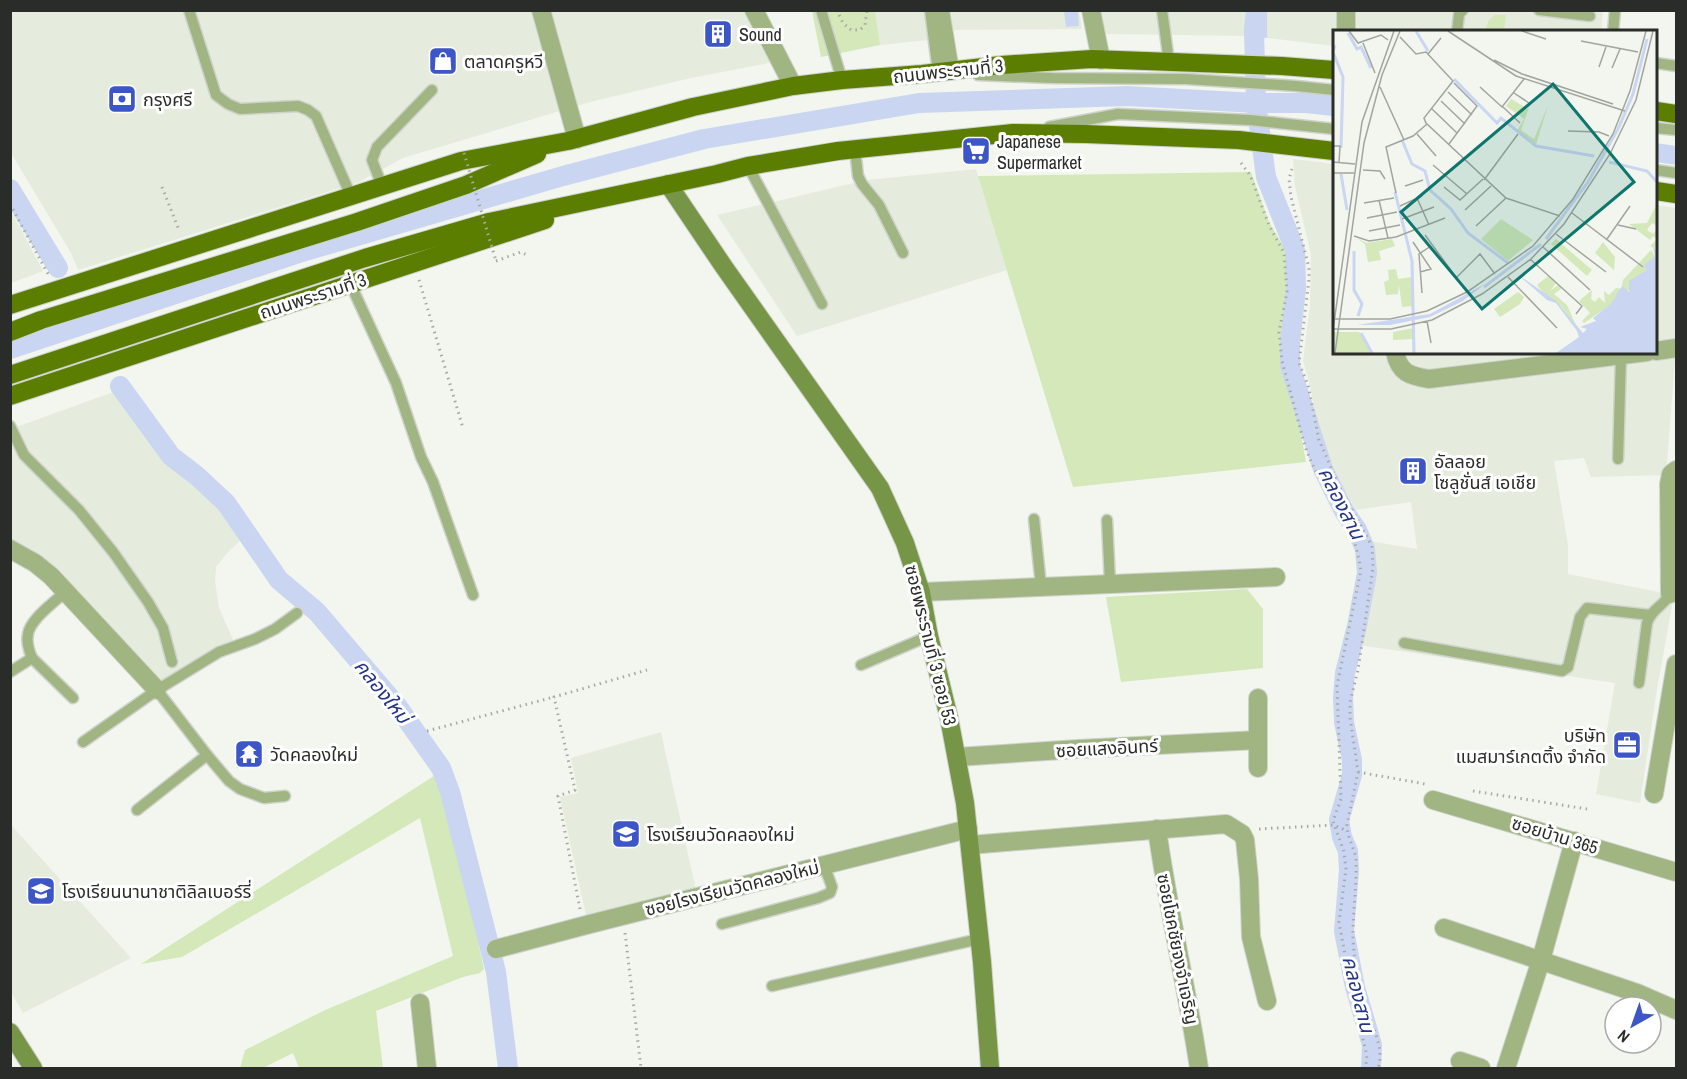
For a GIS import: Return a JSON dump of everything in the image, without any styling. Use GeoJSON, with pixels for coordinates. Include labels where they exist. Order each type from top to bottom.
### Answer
{"type":"FeatureCollection","features":[{"type":"Feature","properties":{"kind":"main road","name":"ถนนพระรามที่ 3"},"geometry":{"type":"LineString","coordinates":[[10,305],[460,161],[573,140],[693,107],[793,86],[1001,65],[1101,60],[1333,70]]}},
{"type":"Feature","properties":{"kind":"main road"},"geometry":{"type":"LineString","coordinates":[[1657,111],[1677,114]]}},
{"type":"Feature","properties":{"kind":"main road","name":"ถนนพระรามที่ 3"},"geometry":{"type":"LineString","coordinates":[[10,375],[364,258],[489,222],[748,166],[855,149],[1013,134],[1085,134],[1239,140],[1333,151]]}},
{"type":"Feature","properties":{"kind":"main road","name":"ถนนพระรามที่ 3"},"geometry":{"type":"LineString","coordinates":[[10,332],[41,320],[357,222],[466,184],[573,140]]}},
{"type":"Feature","properties":{"kind":"main road"},"geometry":{"type":"LineString","coordinates":[[1657,191],[1677,194]]}},
{"type":"Feature","properties":{"kind":"main road","name":"ถนนพระรามที่ 3"},"geometry":{"type":"LineString","coordinates":[[10,396],[350,283],[414,264],[615,195]]}},
{"type":"Feature","properties":{"kind":"street"},"geometry":{"type":"LineString","coordinates":[[541,10],[573,140]]}},
{"type":"Feature","properties":{"kind":"street"},"geometry":{"type":"LineString","coordinates":[[754,10],[793,86]]}},
{"type":"Feature","properties":{"kind":"street"},"geometry":{"type":"LineString","coordinates":[[937,72],[940,10]]}},
{"type":"Feature","properties":{"kind":"street"},"geometry":{"type":"LineString","coordinates":[[1091,10],[1101,60]]}},
{"type":"Feature","properties":{"kind":"street"},"geometry":{"type":"LineString","coordinates":[[1346,10],[1346,30]]}},
{"type":"Feature","properties":{"kind":"street","name":"ซอยพระรามที่ 3 ซอย 53"},"geometry":{"type":"LineString","coordinates":[[668,184],[725,269],[880,488],[905,543],[921,592],[965,803],[990,1068]]}},
{"type":"Feature","properties":{"kind":"street"},"geometry":{"type":"LineString","coordinates":[[1657,351],[1677,348]]}},
{"type":"Feature","properties":{"kind":"street"},"geometry":{"type":"LineString","coordinates":[[1395,354],[1397,362],[1404,371],[1415,377],[1429,379],[1634,354]]}},
{"type":"Feature","properties":{"kind":"street"},"geometry":{"type":"LineString","coordinates":[[1670,594],[1669,484],[1671,474],[1677,470]]}},
{"type":"Feature","properties":{"kind":"street"},"geometry":{"type":"LineString","coordinates":[[10,549],[35,563],[66,591],[157,690]]}},
{"type":"Feature","properties":{"kind":"street"},"geometry":{"type":"LineString","coordinates":[[921,592],[1276,577]]}},
{"type":"Feature","properties":{"kind":"street"},"geometry":{"type":"LineString","coordinates":[[1654,794],[1674,692],[1677,664]]}},
{"type":"Feature","properties":{"kind":"street"},"geometry":{"type":"LineString","coordinates":[[1258,698],[1258,768]]}},
{"type":"Feature","properties":{"kind":"street","name":"ซอยแสงอินทร์"},"geometry":{"type":"LineString","coordinates":[[957,757],[1258,740]]}},
{"type":"Feature","properties":{"kind":"street","name":"ซอยบ้าน 365"},"geometry":{"type":"LineString","coordinates":[[1433,800],[1677,872]]}},
{"type":"Feature","properties":{"kind":"street"},"geometry":{"type":"LineString","coordinates":[[969,837],[1157,830],[1226,824],[1236,829],[1245,840],[1251,937],[1267,1001]]}},
{"type":"Feature","properties":{"kind":"street","name":"ซอยโชคชัยจงจำเจริญ"},"geometry":{"type":"LineString","coordinates":[[1157,830],[1199,1068]]}},
{"type":"Feature","properties":{"kind":"street","name":"ซอยโรงเรียนวัดคลองใหม่"},"geometry":{"type":"LineString","coordinates":[[496,949],[824,866],[969,837]]}},
{"type":"Feature","properties":{"kind":"street"},"geometry":{"type":"LineString","coordinates":[[1506,1068],[1541,960],[1574,841]]}},
{"type":"Feature","properties":{"kind":"street"},"geometry":{"type":"LineString","coordinates":[[1444,928],[1637,993],[1677,1010]]}},
{"type":"Feature","properties":{"kind":"street"},"geometry":{"type":"LineString","coordinates":[[420,1003],[427,1068]]}},
{"type":"Feature","properties":{"kind":"street"},"geometry":{"type":"LineString","coordinates":[[10,1032],[33,1068]]}},
{"type":"Feature","properties":{"kind":"street"},"geometry":{"type":"LineString","coordinates":[[1460,1061],[1480,1068]]}},
{"type":"Feature","properties":{"kind":"lane"},"geometry":{"type":"LineString","coordinates":[[189,10],[216,95],[240,110],[298,106],[308,110],[316,116],[351,196]]}},
{"type":"Feature","properties":{"kind":"lane"},"geometry":{"type":"LineString","coordinates":[[821,10],[842,80]]}},
{"type":"Feature","properties":{"kind":"lane"},"geometry":{"type":"LineString","coordinates":[[930,10],[937,72],[1186,79],[1333,90]]}},
{"type":"Feature","properties":{"kind":"lane"},"geometry":{"type":"LineString","coordinates":[[1162,10],[1169,62]]}},
{"type":"Feature","properties":{"kind":"lane"},"geometry":{"type":"LineString","coordinates":[[1457,30],[1459,14],[1463,10]]}},
{"type":"Feature","properties":{"kind":"lane"},"geometry":{"type":"LineString","coordinates":[[1539,10],[1590,16]]}},
{"type":"Feature","properties":{"kind":"lane"},"geometry":{"type":"LineString","coordinates":[[1613,30],[1615,10]]}},
{"type":"Feature","properties":{"kind":"lane"},"geometry":{"type":"LineString","coordinates":[[1657,63],[1677,66]]}},
{"type":"Feature","properties":{"kind":"lane"},"geometry":{"type":"LineString","coordinates":[[382,186],[372,160],[377,147],[432,90]]}},
{"type":"Feature","properties":{"kind":"lane"},"geometry":{"type":"LineString","coordinates":[[1013,134],[1118,114],[1250,120],[1333,129]]}},
{"type":"Feature","properties":{"kind":"lane"},"geometry":{"type":"LineString","coordinates":[[1657,128],[1677,130]]}},
{"type":"Feature","properties":{"kind":"lane"},"geometry":{"type":"LineString","coordinates":[[855,149],[858,176],[879,205],[903,253]]}},
{"type":"Feature","properties":{"kind":"lane"},"geometry":{"type":"LineString","coordinates":[[748,166],[822,304]]}},
{"type":"Feature","properties":{"kind":"lane"},"geometry":{"type":"LineString","coordinates":[[1657,170],[1677,173]]}},
{"type":"Feature","properties":{"kind":"lane"},"geometry":{"type":"LineString","coordinates":[[350,283],[396,383],[472,595]]}},
{"type":"Feature","properties":{"kind":"lane"},"geometry":{"type":"LineString","coordinates":[[1618,459],[1622,356]]}},
{"type":"Feature","properties":{"kind":"lane"},"geometry":{"type":"LineString","coordinates":[[10,426],[24,455],[79,510],[113,552],[148,602],[163,628],[172,662]]}},
{"type":"Feature","properties":{"kind":"lane"},"geometry":{"type":"LineString","coordinates":[[1034,519],[1041,586]]}},
{"type":"Feature","properties":{"kind":"lane"},"geometry":{"type":"LineString","coordinates":[[1107,520],[1110,583]]}},
{"type":"Feature","properties":{"kind":"lane"},"geometry":{"type":"LineString","coordinates":[[66,591],[33,622],[28,633],[28,646],[32,658],[73,698]]}},
{"type":"Feature","properties":{"kind":"lane"},"geometry":{"type":"LineString","coordinates":[[1639,683],[1647,623],[1655,608],[1665,603],[1670,594]]}},
{"type":"Feature","properties":{"kind":"lane"},"geometry":{"type":"LineString","coordinates":[[1404,643],[1562,671],[1568,667],[1580,617],[1587,608],[1650,615]]}},
{"type":"Feature","properties":{"kind":"lane"},"geometry":{"type":"LineString","coordinates":[[83,742],[157,690],[219,652],[275,629],[297,613]]}},
{"type":"Feature","properties":{"kind":"lane"},"geometry":{"type":"LineString","coordinates":[[861,665],[929,636]]}},
{"type":"Feature","properties":{"kind":"lane"},"geometry":{"type":"LineString","coordinates":[[10,672],[32,658]]}},
{"type":"Feature","properties":{"kind":"lane"},"geometry":{"type":"LineString","coordinates":[[157,690],[229,781],[240,789],[264,798],[285,796]]}},
{"type":"Feature","properties":{"kind":"lane"},"geometry":{"type":"LineString","coordinates":[[137,810],[207,755]]}},
{"type":"Feature","properties":{"kind":"lane"},"geometry":{"type":"LineString","coordinates":[[722,924],[830,893],[832,887],[824,866]]}},
{"type":"Feature","properties":{"kind":"lane"},"geometry":{"type":"LineString","coordinates":[[772,986],[979,939]]}},
{"type":"Feature","properties":{"kind":"path"},"geometry":{"type":"LineString","coordinates":[[837,10],[843,23],[851,30],[860,30],[865,25],[867,10]]}},
{"type":"Feature","properties":{"kind":"path"},"geometry":{"type":"LineString","coordinates":[[464,153],[496,261],[521,252],[529,256]]}},
{"type":"Feature","properties":{"kind":"path"},"geometry":{"type":"LineString","coordinates":[[1241,164],[1250,175],[1269,225],[1284,253],[1287,292],[1278,332],[1282,361],[1305,446],[1310,460],[1350,531],[1358,553],[1360,570],[1336,686],[1341,799],[1333,821],[1344,852],[1346,869],[1339,922],[1366,1052],[1365,1068]]}},
{"type":"Feature","properties":{"kind":"path"},"geometry":{"type":"LineString","coordinates":[[1292,169],[1289,179],[1291,197],[1309,268],[1299,363],[1308,385],[1319,440],[1340,488],[1372,546],[1373,568],[1358,670],[1350,702],[1358,772],[1346,830],[1356,858],[1353,936],[1358,981],[1380,1053],[1378,1068]]}},
{"type":"Feature","properties":{"kind":"path"},"geometry":{"type":"LineString","coordinates":[[162,187],[180,230]]}},
{"type":"Feature","properties":{"kind":"path"},"geometry":{"type":"LineString","coordinates":[[10,204],[48,274]]}},
{"type":"Feature","properties":{"kind":"path"},"geometry":{"type":"LineString","coordinates":[[414,264],[463,428]]}},
{"type":"Feature","properties":{"kind":"path"},"geometry":{"type":"LineString","coordinates":[[427,731],[647,670]]}},
{"type":"Feature","properties":{"kind":"path"},"geometry":{"type":"LineString","coordinates":[[554,697],[575,790],[558,796],[583,926]]}},
{"type":"Feature","properties":{"kind":"path"},"geometry":{"type":"LineString","coordinates":[[1236,829],[1335,826],[1346,830]]}},
{"type":"Feature","properties":{"kind":"path"},"geometry":{"type":"LineString","coordinates":[[621,916],[625,928],[641,1068]]}},
{"type":"Feature","properties":{"kind":"shaded area"},"geometry":{"type":"Polygon","coordinates":[[[11,11],[747,11],[774,62],[691,78],[590,102],[403,158],[359,182],[78,270],[71,253],[11,153],[11,11]]]}},
{"type":"Feature","properties":{"kind":"shaded area"},"geometry":{"type":"Polygon","coordinates":[[[875,11],[935,11],[938,39],[880,45],[875,11]]]}},
{"type":"Feature","properties":{"kind":"shaded area"},"geometry":{"type":"Polygon","coordinates":[[[950,11],[1079,11],[1082,29],[952,30],[950,11]]]}},
{"type":"Feature","properties":{"kind":"shaded area"},"geometry":{"type":"Polygon","coordinates":[[[1101,11],[1249,11],[1248,36],[1105,34],[1101,11]]]}},
{"type":"Feature","properties":{"kind":"shaded area"},"geometry":{"type":"Polygon","coordinates":[[[1267,11],[1603,11],[1601,30],[1333,30],[1333,46],[1267,38],[1267,11]]]}},
{"type":"Feature","properties":{"kind":"shaded area"},"geometry":{"type":"Polygon","coordinates":[[[1293,159],[1333,164],[1333,354],[1657,354],[1657,205],[1676,208],[1676,348],[1666,475],[1591,477],[1584,458],[1554,461],[1568,545],[1568,574],[1674,595],[1640,803],[1596,794],[1615,683],[1359,645],[1372,558],[1369,541],[1417,549],[1411,502],[1355,510],[1321,443],[1303,361],[1310,305],[1311,255],[1295,186],[1293,159]]]}},
{"type":"Feature","properties":{"kind":"shaded area"},"geometry":{"type":"Polygon","coordinates":[[[976,169],[1007,270],[797,336],[717,215],[867,180],[976,169]]]}},
{"type":"Feature","properties":{"kind":"shaded area"},"geometry":{"type":"Polygon","coordinates":[[[11,211],[43,271],[10,283],[11,211]]]}},
{"type":"Feature","properties":{"kind":"shaded area"},"geometry":{"type":"Polygon","coordinates":[[[116,391],[172,464],[195,479],[215,497],[244,537],[216,567],[215,581],[219,608],[233,640],[161,680],[11,541],[11,429],[116,391]]]}},
{"type":"Feature","properties":{"kind":"shaded area","name":"โรงเรียนวัดคลองใหม่"},"geometry":{"type":"Polygon","coordinates":[[[661,732],[696,890],[587,920],[560,797],[578,793],[571,758],[661,732]]]}},
{"type":"Feature","properties":{"kind":"shaded area","name":"โรงเรียนนานาชาติลิลเบอร์รี่"},"geometry":{"type":"Polygon","coordinates":[[[11,825],[131,958],[23,1013],[11,992],[11,825]]]}},
{"type":"Feature","properties":{"kind":"green space"},"geometry":{"type":"Polygon","coordinates":[[[812,11],[875,11],[880,45],[821,57],[812,11]]]}},
{"type":"Feature","properties":{"kind":"green space"},"geometry":{"type":"Polygon","coordinates":[[[1495,15],[1506,15],[1504,30],[1485,30],[1489,20],[1495,15]]]}},
{"type":"Feature","properties":{"kind":"green space"},"geometry":{"type":"Polygon","coordinates":[[[1251,172],[1269,222],[1286,251],[1288,291],[1283,316],[1281,352],[1297,412],[1306,462],[1073,487],[978,176],[1251,172]]]}},
{"type":"Feature","properties":{"kind":"green space"},"geometry":{"type":"Polygon","coordinates":[[[1247,589],[1263,609],[1263,668],[1121,682],[1106,597],[1247,589]]]}},
{"type":"Feature","properties":{"kind":"green space"},"geometry":{"type":"Polygon","coordinates":[[[437,774],[446,793],[484,969],[480,973],[463,977],[376,1011],[383,1068],[299,1068],[293,1053],[263,1068],[240,1068],[245,1050],[323,1011],[453,956],[420,818],[182,957],[141,964],[437,774]]]}},
{"type":"Feature","properties":{"kind":"water"},"geometry":{"type":"Polygon","coordinates":[[[1064,11],[1078,11],[1079,26],[1066,27],[1064,11]]]}},
{"type":"Feature","properties":{"kind":"water"},"geometry":{"type":"Polygon","coordinates":[[[1249,11],[1267,11],[1267,38],[1248,36],[1249,11]]]}},
{"type":"Feature","properties":{"kind":"water"},"geometry":{"type":"Polygon","coordinates":[[[1657,143],[1676,146],[1676,165],[1657,162],[1657,143]]]}},
{"type":"Feature","properties":{"kind":"waterway","name":"คลองสาน"},"geometry":{"type":"LineString","coordinates":[[1256,10],[1254,30],[1256,103],[1266,177],[1295,250],[1296,289],[1290,342],[1290,366],[1323,469],[1365,549],[1367,573],[1345,673],[1343,697],[1344,722],[1352,760],[1352,775],[1339,820],[1342,837],[1348,851],[1349,871],[1344,931],[1355,987],[1372,1045],[1371,1068]]}},
{"type":"Feature","properties":{"kind":"waterway"},"geometry":{"type":"LineString","coordinates":[[10,349],[302,252],[563,176],[704,139],[919,103],[1127,96],[1333,106]]}},
{"type":"Feature","properties":{"kind":"waterway","name":"คลองใหม่"},"geometry":{"type":"LineString","coordinates":[[10,189],[58,268]]}},
{"type":"Feature","properties":{"kind":"waterway","name":"คลองใหม่"},"geometry":{"type":"LineString","coordinates":[[120,386],[171,456],[226,503],[279,580],[317,612],[398,707],[441,768],[450,792],[496,972],[508,1068]]}},
{"type":"Feature","properties":{"kind":"place","name":"Sound"},"geometry":{"type":"Point","coordinates":[718,34]}},
{"type":"Feature","properties":{"kind":"place","name":"ตลาดครูหวี"},"geometry":{"type":"Point","coordinates":[443,61]}},
{"type":"Feature","properties":{"kind":"place","name":"กรุงศรี"},"geometry":{"type":"Point","coordinates":[122,99]}},
{"type":"Feature","properties":{"kind":"place","name":"Japanese Supermarket"},"geometry":{"type":"Point","coordinates":[976,151]}},
{"type":"Feature","properties":{"kind":"place","name":"อัลลอย โซลูชั่นส์ เอเชีย"},"geometry":{"type":"Point","coordinates":[1413,471]}},
{"type":"Feature","properties":{"kind":"place","name":"บริษัท แมสมาร์เกตติ้ง จำกัด"},"geometry":{"type":"Point","coordinates":[1627,745]}},
{"type":"Feature","properties":{"kind":"place","name":"วัดคลองใหม่"},"geometry":{"type":"Point","coordinates":[249,754]}},
{"type":"Feature","properties":{"kind":"place","name":"โรงเรียนวัดคลองใหม่"},"geometry":{"type":"Point","coordinates":[626,834]}},
{"type":"Feature","properties":{"kind":"place","name":"โรงเรียนนานาชาติลิลเบอร์รี่"},"geometry":{"type":"Point","coordinates":[41,891]}}]}
